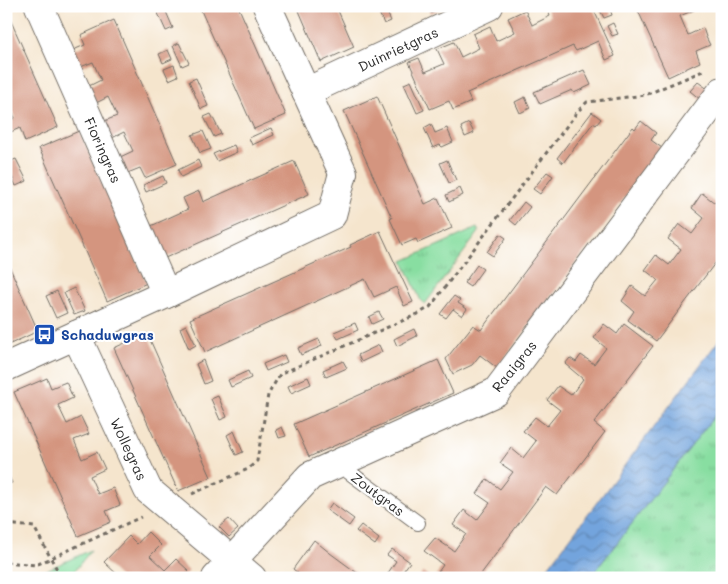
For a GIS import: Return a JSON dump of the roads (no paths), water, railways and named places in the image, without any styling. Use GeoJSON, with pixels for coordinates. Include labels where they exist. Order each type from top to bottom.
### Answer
{"type":"FeatureCollection","features":[{"type":"Feature","properties":{"kind":"street","name":"Fioringras"},"geometry":{"type":"LineString","coordinates":[[39,6],[166,294]]}},
{"type":"Feature","properties":{"kind":"street"},"geometry":{"type":"LineString","coordinates":[[6,367],[332,215],[343,173],[267,6]]}},
{"type":"Feature","properties":{"kind":"street","name":"Duinrietgras"},"geometry":{"type":"LineString","coordinates":[[306,92],[489,6]]}},
{"type":"Feature","properties":{"kind":"street","name":"Raaigras"},"geometry":{"type":"LineString","coordinates":[[233,572],[310,476],[496,392],[722,91]]}},
{"type":"Feature","properties":{"kind":"street","name":"Wollegras"},"geometry":{"type":"LineString","coordinates":[[76,335],[148,490],[167,506],[233,572]]}},
{"type":"Feature","properties":{"kind":"lane","name":"Zoutgras"},"geometry":{"type":"LineString","coordinates":[[338,464],[418,523]]}},
{"type":"Feature","properties":{"kind":"water"},"geometry":{"type":"Polygon","coordinates":[[[722,336],[722,406],[590,578],[540,578],[722,336]]]}},
{"type":"Feature","properties":{"kind":"place","name":"Schaduwgras"},"geometry":{"type":"Point","coordinates":[45,334]}}]}
